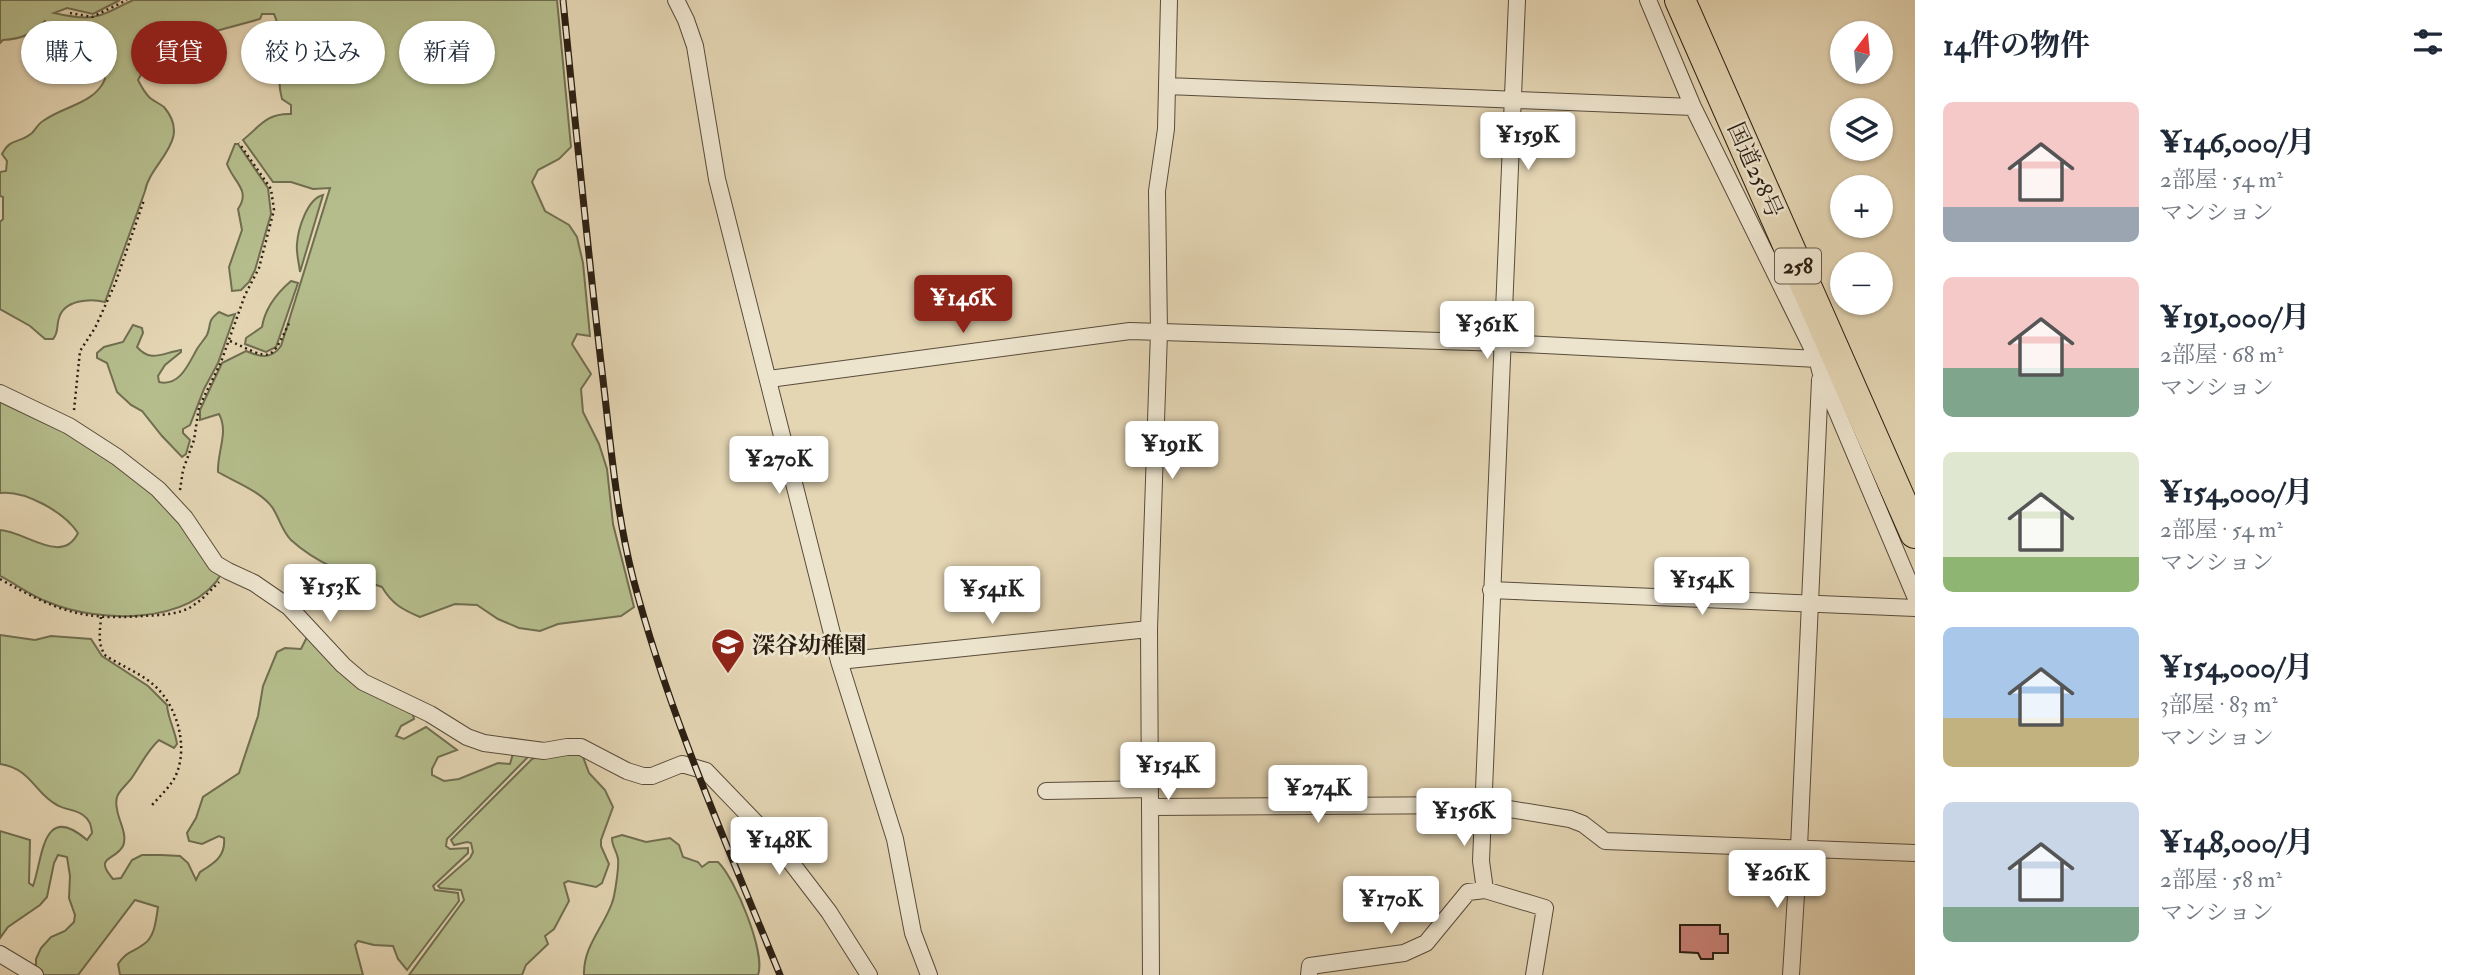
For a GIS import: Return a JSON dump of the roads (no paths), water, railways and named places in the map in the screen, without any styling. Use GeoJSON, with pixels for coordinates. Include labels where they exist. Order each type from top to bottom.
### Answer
{"type":"FeatureCollection","features":[{"type":"Feature","properties":{"kind":"highway","name":"国道258号"},"geometry":{"type":"LineString","coordinates":[[1680,0],[1825,364],[1908,485]]}},
{"type":"Feature","properties":{"kind":"highway","name":"国道258号"},"geometry":{"type":"LineString","coordinates":[[1699,0],[1908,485],[1915,533]]}},
{"type":"Feature","properties":{"kind":"street"},"geometry":{"type":"LineString","coordinates":[[676,0],[687,20],[695,46],[717,179],[839,661],[895,839],[913,933],[929,975]]}},
{"type":"Feature","properties":{"kind":"street"},"geometry":{"type":"LineString","coordinates":[[1151,975],[1149,629],[1158,332],[1157,191],[1166,130],[1169,0]]}},
{"type":"Feature","properties":{"kind":"street"},"geometry":{"type":"LineString","coordinates":[[1485,890],[1481,861],[1517,0]]}},
{"type":"Feature","properties":{"kind":"street"},"geometry":{"type":"LineString","coordinates":[[1648,0],[1693,107],[1825,364],[1915,596]]}},
{"type":"Feature","properties":{"kind":"street"},"geometry":{"type":"LineString","coordinates":[[1167,86],[1693,107]]}},
{"type":"Feature","properties":{"kind":"street"},"geometry":{"type":"LineString","coordinates":[[769,379],[1130,331],[1503,343],[1825,364]]}},
{"type":"Feature","properties":{"kind":"street"},"geometry":{"type":"LineString","coordinates":[[1791,975],[1825,364]]}},
{"type":"Feature","properties":{"kind":"street"},"geometry":{"type":"LineString","coordinates":[[0,393],[69,426],[117,457],[158,489],[184,518],[216,564],[254,583],[289,607],[343,665],[363,682],[430,714],[474,740],[544,751],[581,747],[627,771],[643,776],[652,776],[682,764],[706,771],[779,848],[830,912],[869,975]]}},
{"type":"Feature","properties":{"kind":"street"},"geometry":{"type":"LineString","coordinates":[[1491,590],[1915,608]]}},
{"type":"Feature","properties":{"kind":"street"},"geometry":{"type":"LineString","coordinates":[[839,661],[1149,629]]}},
{"type":"Feature","properties":{"kind":"street"},"geometry":{"type":"LineString","coordinates":[[1046,791],[1150,789]]}},
{"type":"Feature","properties":{"kind":"street"},"geometry":{"type":"LineString","coordinates":[[1150,807],[1485,805],[1570,819],[1583,824],[1605,841],[1915,853]]}},
{"type":"Feature","properties":{"kind":"street"},"geometry":{"type":"LineString","coordinates":[[1309,975],[1310,966],[1404,953],[1426,943],[1468,892],[1485,890],[1545,908],[1534,975]]}},
{"type":"Feature","properties":{"kind":"street"},"geometry":{"type":"LineString","coordinates":[[0,954],[35,975]]}},
{"type":"Feature","properties":{"kind":"railway"},"geometry":{"type":"LineString","coordinates":[[563,0],[610,444],[627,552],[647,629],[681,730],[780,975]]}},
{"type":"Feature","properties":{"kind":"place","name":"深谷幼稚園"},"geometry":{"type":"Point","coordinates":[728,675]}}]}
